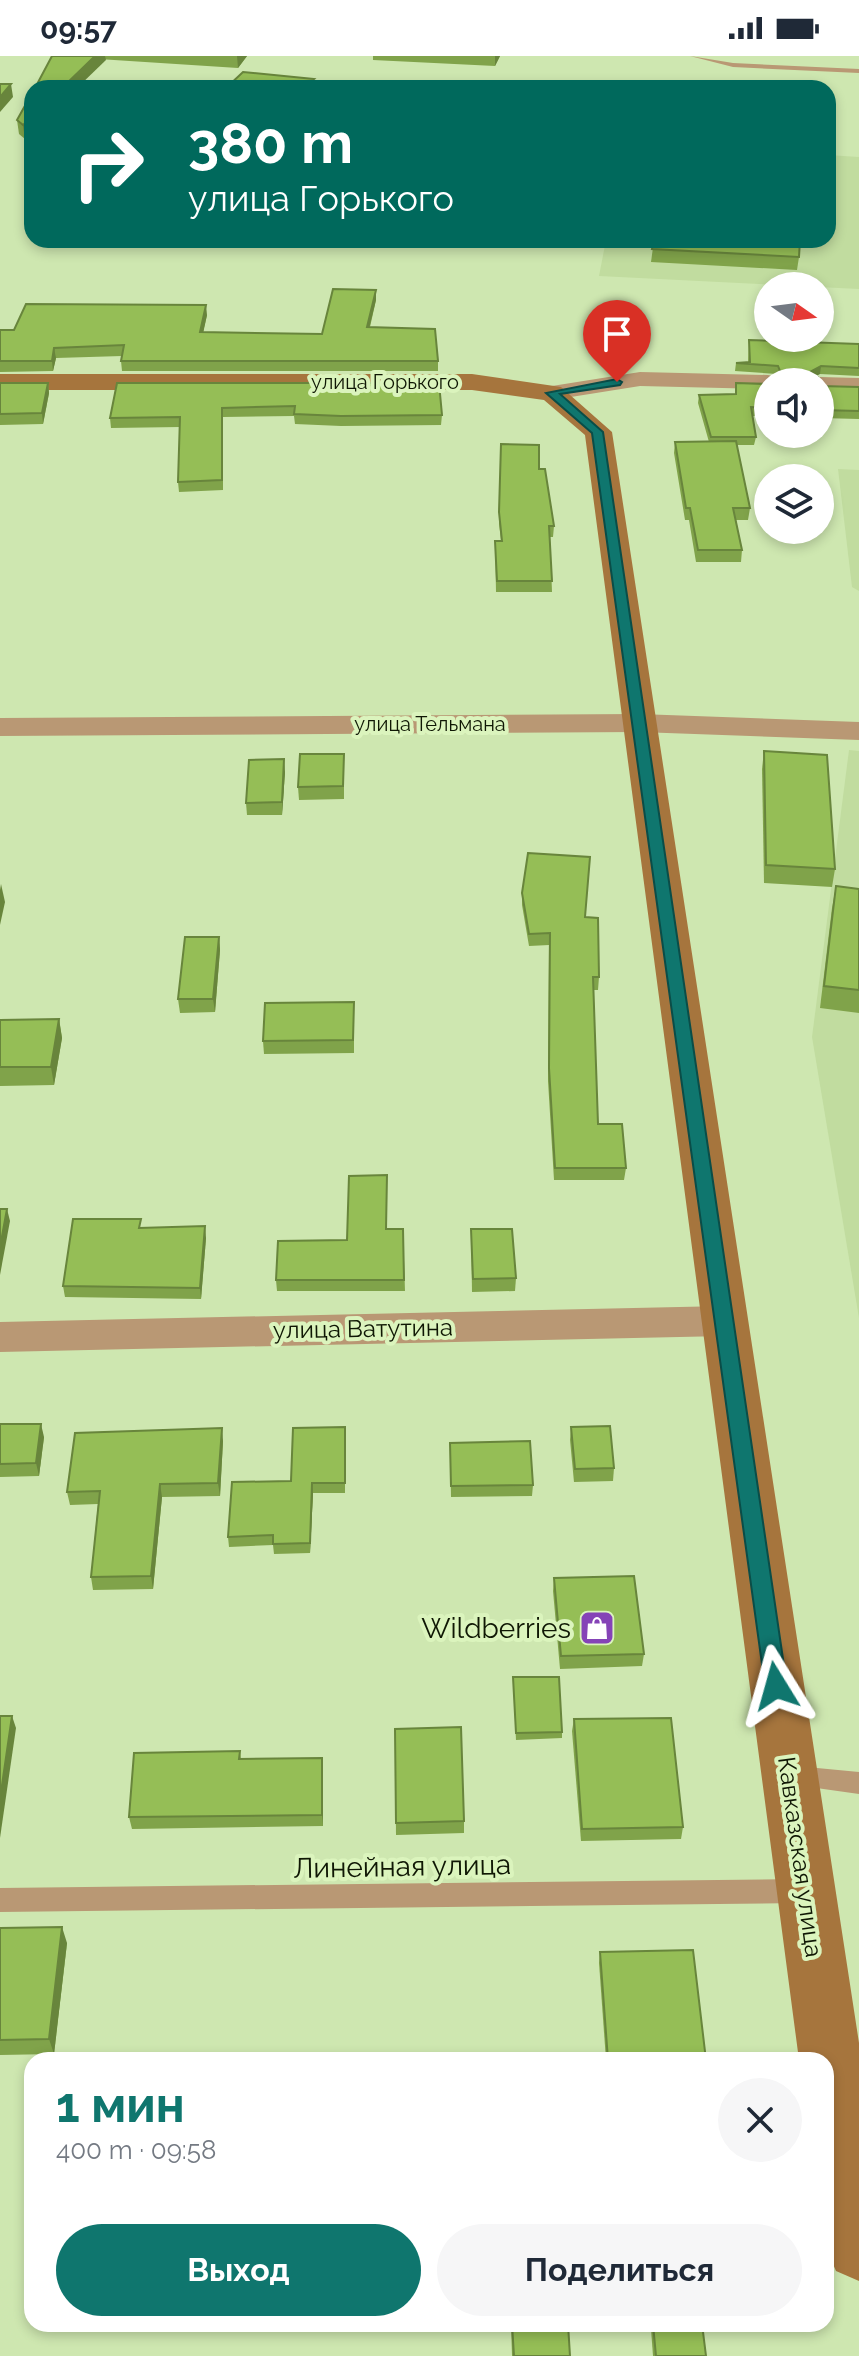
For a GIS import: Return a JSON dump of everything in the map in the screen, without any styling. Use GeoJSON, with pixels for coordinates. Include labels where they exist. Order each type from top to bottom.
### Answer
{"type":"FeatureCollection","features":[{"type":"Feature","properties":{"kind":"main road","name":"улица Горького"},"geometry":{"type":"LineString","coordinates":[[0,382],[472,382],[552,393]]}},
{"type":"Feature","properties":{"kind":"main road","name":"Кавказская улица"},"geometry":{"type":"LineString","coordinates":[[552,393],[598,432],[829,2052]]}},
{"type":"Feature","properties":{"kind":"main road","name":"Кавказская улица"},"geometry":{"type":"LineString","coordinates":[[834,2083],[859,2248]]}},
{"type":"Feature","properties":{"kind":"street","name":"улица Горького"},"geometry":{"type":"LineString","coordinates":[[552,393],[640,379],[754,382]]}},
{"type":"Feature","properties":{"kind":"street"},"geometry":{"type":"LineString","coordinates":[[834,384],[859,385]]}},
{"type":"Feature","properties":{"kind":"street","name":"улица Тельмана"},"geometry":{"type":"LineString","coordinates":[[0,727],[639,723],[859,731]]}},
{"type":"Feature","properties":{"kind":"street","name":"улица Ватутина"},"geometry":{"type":"LineString","coordinates":[[0,1337],[725,1321]]}},
{"type":"Feature","properties":{"kind":"lane"},"geometry":{"type":"LineString","coordinates":[[694,56],[733,65],[859,71]]}},
{"type":"Feature","properties":{"kind":"lane"},"geometry":{"type":"LineString","coordinates":[[789,1777],[859,1783]]}},
{"type":"Feature","properties":{"kind":"lane","name":"Линейная улица"},"geometry":{"type":"LineString","coordinates":[[0,1900],[805,1891]]}},
{"type":"Feature","properties":{"kind":"shaded area"},"geometry":{"type":"Polygon","coordinates":[[[836,156],[859,157],[859,289],[834,288],[834,272],[754,272],[754,284],[599,276],[604,248],[836,248],[836,156]]]}},
{"type":"Feature","properties":{"kind":"shaded area"},"geometry":{"type":"Polygon","coordinates":[[[838,469],[859,470],[859,591],[852,587],[838,469]]]}},
{"type":"Feature","properties":{"kind":"shaded area"},"geometry":{"type":"Polygon","coordinates":[[[849,750],[859,751],[859,1318],[812,1037],[849,750]]]}},
{"type":"Feature","properties":{"kind":"building"},"geometry":{"type":"Polygon","coordinates":[[[52,56],[95,56],[70,80],[39,80],[52,56]]]}},
{"type":"Feature","properties":{"kind":"building"},"geometry":{"type":"Polygon","coordinates":[[[243,72],[314,79],[313,80],[234,80],[243,72]]]}},
{"type":"Feature","properties":{"kind":"building"},"geometry":{"type":"Polygon","coordinates":[[[0,84],[11,84],[0,97],[0,84]]]}},
{"type":"Feature","properties":{"kind":"building"},"geometry":{"type":"Polygon","coordinates":[[[24,107],[24,124],[17,120],[24,107]]]}},
{"type":"Feature","properties":{"kind":"building"},"geometry":{"type":"Polygon","coordinates":[[[652,248],[800,248],[799,257],[652,248]]]}},
{"type":"Feature","properties":{"kind":"building"},"geometry":{"type":"Polygon","coordinates":[[[333,289],[376,290],[367,327],[435,329],[438,361],[121,361],[124,345],[54,348],[52,361],[0,361],[0,330],[14,330],[26,304],[206,305],[200,332],[322,334],[333,289]]]}},
{"type":"Feature","properties":{"kind":"building"},"geometry":{"type":"Polygon","coordinates":[[[749,340],[754,340],[754,352],[834,352],[834,343],[859,344],[859,368],[779,368],[736,363],[750,362],[749,340]]]}},
{"type":"Feature","properties":{"kind":"building"},"geometry":{"type":"Polygon","coordinates":[[[0,383],[48,383],[42,413],[0,414],[0,383]]]}},
{"type":"Feature","properties":{"kind":"building"},"geometry":{"type":"Polygon","coordinates":[[[117,383],[439,383],[442,415],[294,414],[295,406],[222,408],[222,480],[178,482],[180,417],[110,418],[117,383]]]}},
{"type":"Feature","properties":{"kind":"building"},"geometry":{"type":"Polygon","coordinates":[[[736,383],[754,384],[754,407],[751,407],[754,437],[711,437],[699,395],[736,394],[736,383]]]}},
{"type":"Feature","properties":{"kind":"building"},"geometry":{"type":"Polygon","coordinates":[[[834,386],[859,387],[859,411],[834,410],[834,386]]]}},
{"type":"Feature","properties":{"kind":"building"},"geometry":{"type":"Polygon","coordinates":[[[736,441],[750,508],[733,508],[742,550],[698,550],[690,508],[686,508],[675,442],[736,441]]]}},
{"type":"Feature","properties":{"kind":"building"},"geometry":{"type":"Polygon","coordinates":[[[501,444],[539,445],[539,469],[545,469],[554,526],[549,526],[552,581],[497,581],[495,541],[502,541],[499,512],[501,444]]]}},
{"type":"Feature","properties":{"kind":"building"},"geometry":{"type":"Polygon","coordinates":[[[764,751],[827,755],[835,869],[766,865],[764,751]]]}},
{"type":"Feature","properties":{"kind":"building"},"geometry":{"type":"Polygon","coordinates":[[[300,754],[344,754],[343,786],[298,787],[300,754]]]}},
{"type":"Feature","properties":{"kind":"building"},"geometry":{"type":"Polygon","coordinates":[[[284,759],[282,802],[246,803],[249,760],[284,759]]]}},
{"type":"Feature","properties":{"kind":"building"},"geometry":{"type":"Polygon","coordinates":[[[528,853],[590,857],[585,917],[598,918],[599,977],[593,977],[598,1124],[622,1124],[626,1168],[555,1168],[549,1068],[550,933],[529,934],[522,893],[528,853]]]}},
{"type":"Feature","properties":{"kind":"building"},"geometry":{"type":"Polygon","coordinates":[[[836,886],[859,889],[859,990],[824,986],[836,886]]]}},
{"type":"Feature","properties":{"kind":"building"},"geometry":{"type":"Polygon","coordinates":[[[185,937],[219,937],[213,999],[178,999],[185,937]]]}},
{"type":"Feature","properties":{"kind":"building"},"geometry":{"type":"Polygon","coordinates":[[[354,1002],[353,1040],[263,1041],[265,1003],[354,1002]]]}},
{"type":"Feature","properties":{"kind":"building"},"geometry":{"type":"Polygon","coordinates":[[[59,1019],[51,1067],[0,1067],[0,1020],[59,1019]]]}},
{"type":"Feature","properties":{"kind":"building"},"geometry":{"type":"Polygon","coordinates":[[[387,1175],[386,1229],[403,1229],[404,1280],[276,1280],[278,1241],[347,1240],[349,1176],[387,1175]]]}},
{"type":"Feature","properties":{"kind":"building"},"geometry":{"type":"Polygon","coordinates":[[[0,1209],[7,1209],[0,1247],[0,1209]]]}},
{"type":"Feature","properties":{"kind":"building"},"geometry":{"type":"Polygon","coordinates":[[[73,1219],[141,1219],[139,1228],[205,1226],[200,1288],[63,1286],[73,1219]]]}},
{"type":"Feature","properties":{"kind":"building"},"geometry":{"type":"Polygon","coordinates":[[[471,1229],[512,1229],[516,1278],[473,1279],[471,1229]]]}},
{"type":"Feature","properties":{"kind":"building"},"geometry":{"type":"Polygon","coordinates":[[[0,1424],[41,1424],[36,1463],[0,1464],[0,1424]]]}},
{"type":"Feature","properties":{"kind":"building"},"geometry":{"type":"Polygon","coordinates":[[[610,1426],[614,1468],[575,1469],[571,1427],[610,1426]]]}},
{"type":"Feature","properties":{"kind":"building"},"geometry":{"type":"Polygon","coordinates":[[[345,1427],[345,1483],[312,1483],[310,1543],[273,1544],[273,1535],[228,1537],[232,1482],[291,1481],[293,1428],[345,1427]]]}},
{"type":"Feature","properties":{"kind":"building"},"geometry":{"type":"Polygon","coordinates":[[[222,1428],[218,1483],[160,1484],[151,1576],[91,1577],[100,1491],[67,1492],[75,1433],[222,1428]]]}},
{"type":"Feature","properties":{"kind":"building"},"geometry":{"type":"Polygon","coordinates":[[[530,1441],[533,1485],[451,1486],[450,1443],[530,1441]]]}},
{"type":"Feature","properties":{"kind":"building","name":"Wildberries"},"geometry":{"type":"Polygon","coordinates":[[[634,1576],[644,1654],[561,1656],[554,1578],[634,1576]]]}},
{"type":"Feature","properties":{"kind":"building"},"geometry":{"type":"Polygon","coordinates":[[[513,1677],[559,1677],[562,1732],[516,1733],[513,1677]]]}},
{"type":"Feature","properties":{"kind":"building"},"geometry":{"type":"Polygon","coordinates":[[[0,1716],[12,1716],[0,1799],[0,1716]]]}},
{"type":"Feature","properties":{"kind":"building"},"geometry":{"type":"Polygon","coordinates":[[[671,1718],[683,1827],[582,1829],[574,1719],[671,1718]]]}},
{"type":"Feature","properties":{"kind":"building"},"geometry":{"type":"Polygon","coordinates":[[[461,1727],[464,1821],[396,1823],[395,1729],[461,1727]]]}},
{"type":"Feature","properties":{"kind":"building"},"geometry":{"type":"Polygon","coordinates":[[[240,1751],[239,1759],[322,1758],[322,1815],[129,1817],[134,1753],[240,1751]]]}},
{"type":"Feature","properties":{"kind":"building"},"geometry":{"type":"Polygon","coordinates":[[[62,1927],[49,2039],[0,2040],[0,1928],[62,1927]]]}},
{"type":"Feature","properties":{"kind":"building"},"geometry":{"type":"Polygon","coordinates":[[[693,1950],[705,2052],[607,2052],[600,1952],[693,1950]]]}},
{"type":"Feature","properties":{"kind":"building"},"geometry":{"type":"Polygon","coordinates":[[[512,2332],[568,2332],[570,2356],[514,2356],[512,2332]]]}},
{"type":"Feature","properties":{"kind":"building"},"geometry":{"type":"Polygon","coordinates":[[[654,2332],[703,2332],[706,2356],[656,2356],[654,2332]]]}},
{"type":"Feature","properties":{"kind":"place","name":"Wildberries"},"geometry":{"type":"Point","coordinates":[597,1628]}},
{"type":"Feature","properties":{"kind":"route"},"geometry":{"type":"LineString","coordinates":[[617,382],[552,393],[598,432],[776,1686]]}}]}
